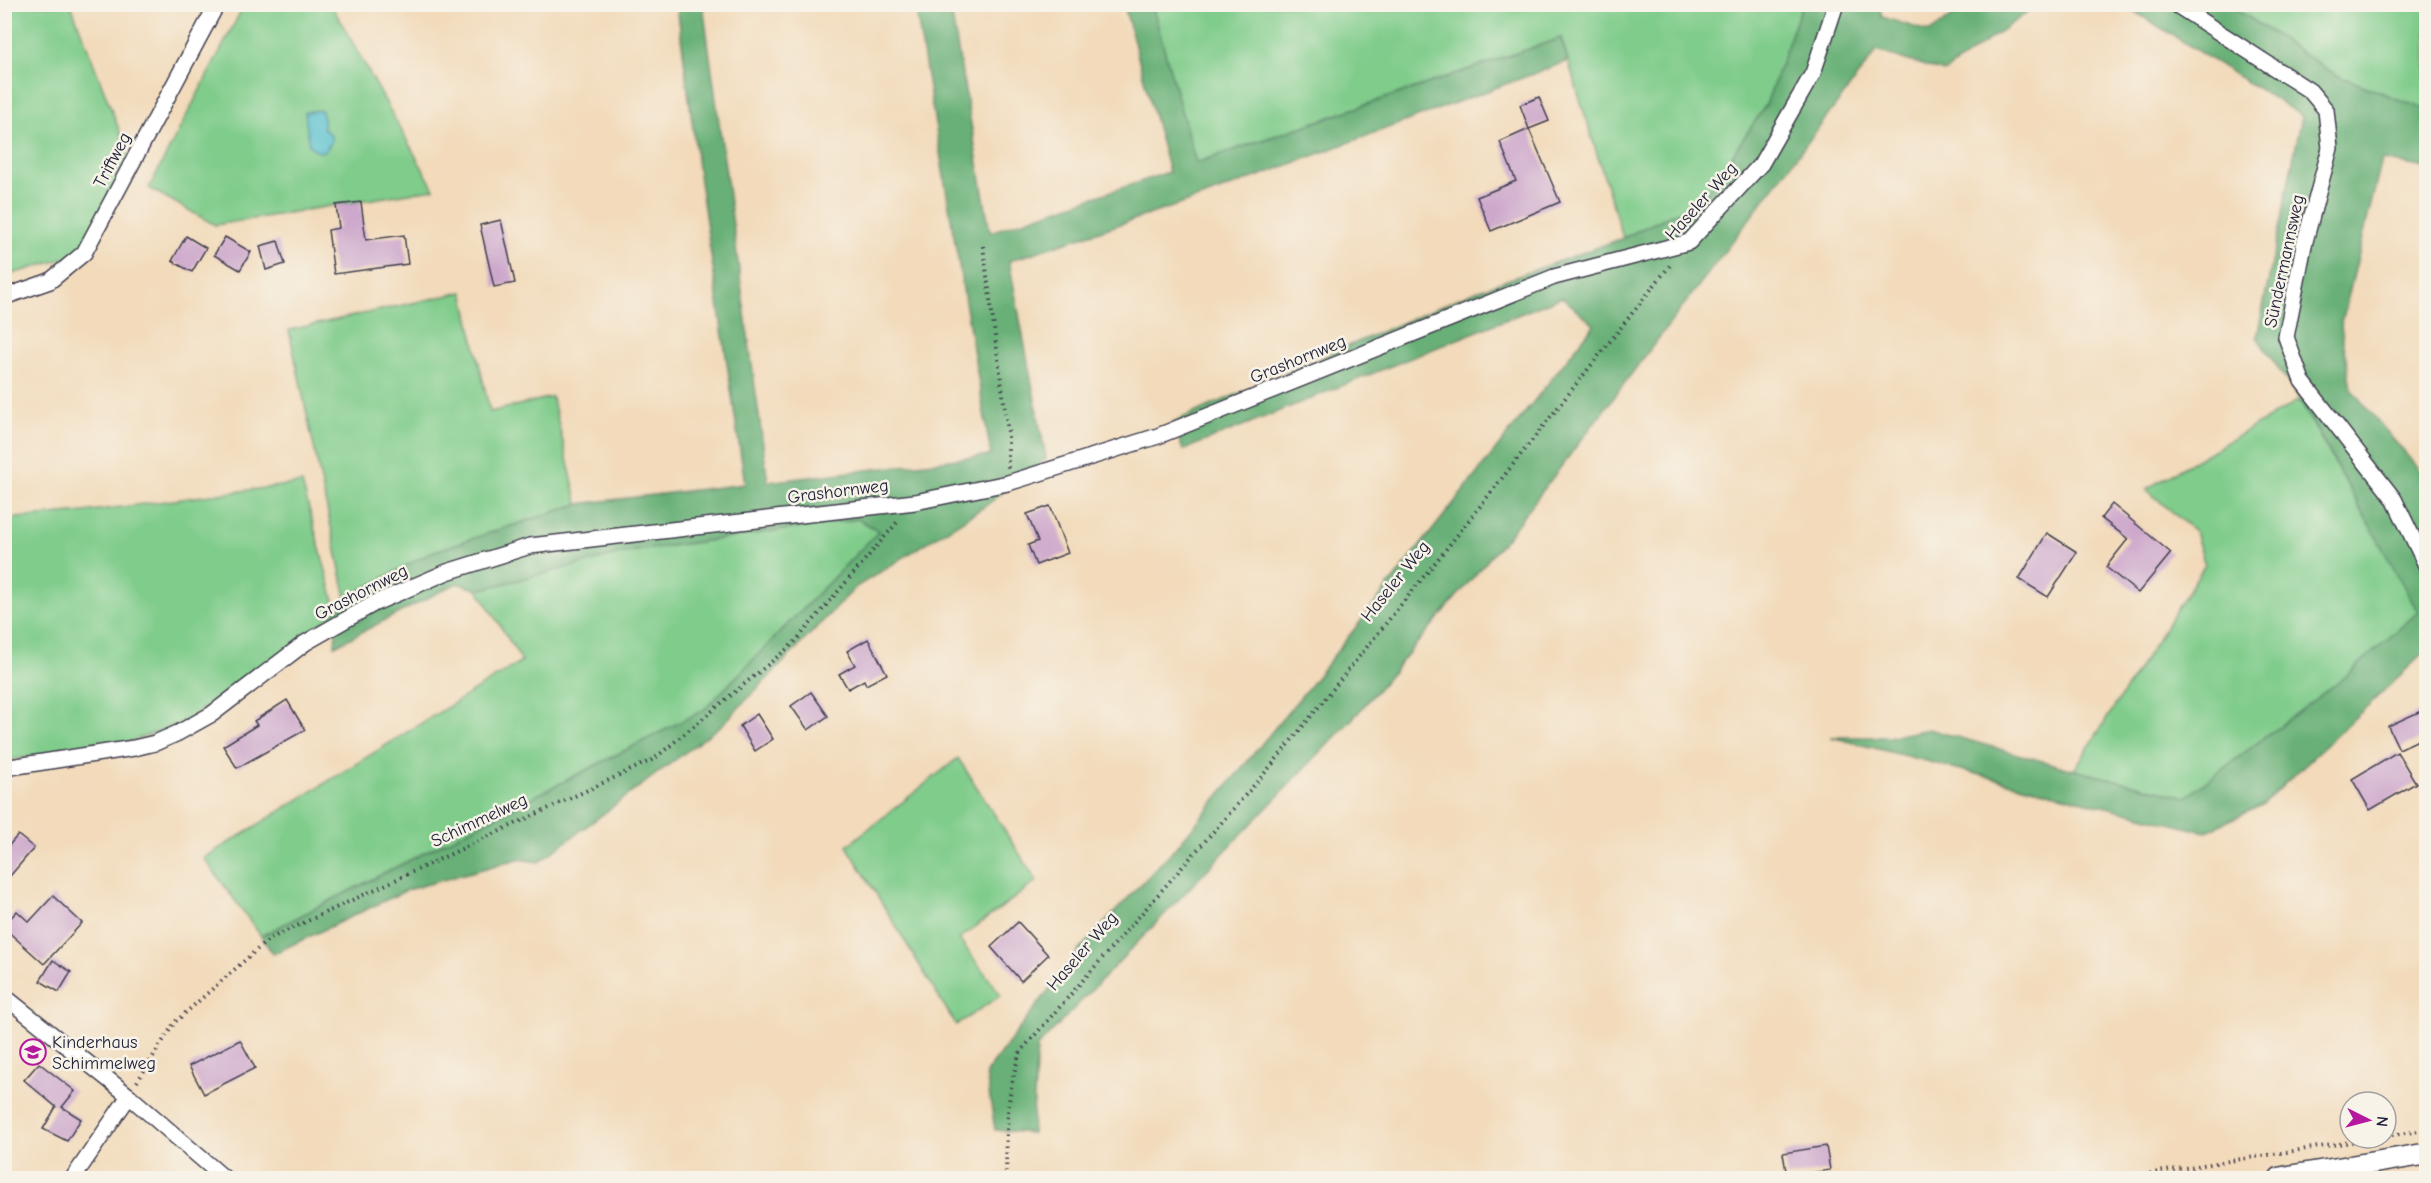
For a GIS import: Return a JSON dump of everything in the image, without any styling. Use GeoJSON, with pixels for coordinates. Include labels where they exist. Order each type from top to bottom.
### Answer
{"type":"FeatureCollection","features":[{"type":"Feature","properties":{"kind":"street","name":"Triftweg"},"geometry":{"type":"LineString","coordinates":[[4,297],[50,281],[84,253],[217,4]]}},
{"type":"Feature","properties":{"kind":"street","name":"Haseler Weg"},"geometry":{"type":"LineString","coordinates":[[1689,242],[1761,164],[1813,73],[1836,4]]}},
{"type":"Feature","properties":{"kind":"street","name":"Sündermannsweg"},"geometry":{"type":"LineString","coordinates":[[2175,4],[2310,91],[2326,110],[2330,148],[2304,245],[2286,337],[2302,381],[2394,499],[2427,565]]}},
{"type":"Feature","properties":{"kind":"street","name":"Grashornweg"},"geometry":{"type":"LineString","coordinates":[[4,768],[134,748],[178,734],[212,714],[305,643],[375,603],[447,572],[530,546],[915,502],[1008,483],[1158,436],[1554,277],[1689,242]]}},
{"type":"Feature","properties":{"kind":"street"},"geometry":{"type":"LineString","coordinates":[[4,996],[129,1095],[224,1179]]}},
{"type":"Feature","properties":{"kind":"street"},"geometry":{"type":"LineString","coordinates":[[73,1179],[129,1095]]}},
{"type":"Feature","properties":{"kind":"street"},"geometry":{"type":"LineString","coordinates":[[2280,1179],[2427,1154]]}},
{"type":"Feature","properties":{"kind":"path","name":"Haseler Weg"},"geometry":{"type":"LineString","coordinates":[[1006,1179],[1008,1096],[1012,1072],[1021,1051],[1270,767],[1689,242]]}},
{"type":"Feature","properties":{"kind":"path"},"geometry":{"type":"LineString","coordinates":[[983,246],[1008,432],[1008,483]]}},
{"type":"Feature","properties":{"kind":"path","name":"Schimmelweg"},"geometry":{"type":"LineString","coordinates":[[129,1095],[175,1022],[269,939],[654,759],[794,642],[915,502]]}},
{"type":"Feature","properties":{"kind":"path"},"geometry":{"type":"LineString","coordinates":[[2398,1134],[2427,1130]]}},
{"type":"Feature","properties":{"kind":"path"},"geometry":{"type":"LineString","coordinates":[[2120,1179],[2338,1144]]}},
{"type":"Feature","properties":{"kind":"green space"},"geometry":{"type":"Polygon","coordinates":[[[331,4],[434,189],[215,225],[149,188],[244,5],[331,4]]]}},
{"type":"Feature","properties":{"kind":"green space"},"geometry":{"type":"Polygon","coordinates":[[[5,5],[71,5],[132,163],[84,253],[5,276],[5,5]]]}},
{"type":"Feature","properties":{"kind":"green space"},"geometry":{"type":"Polygon","coordinates":[[[677,5],[703,5],[768,482],[991,455],[915,5],[950,5],[990,232],[1169,172],[1124,5],[1152,5],[1196,163],[1561,38],[1568,61],[1205,196],[1009,261],[1046,459],[984,507],[856,587],[723,724],[539,862],[518,859],[407,890],[273,954],[261,936],[704,710],[879,531],[858,519],[629,552],[478,590],[457,583],[335,646],[337,612],[346,598],[432,552],[578,504],[745,484],[698,168],[677,5]]]}},
{"type":"Feature","properties":{"kind":"green space"},"geometry":{"type":"Polygon","coordinates":[[[1152,5],[1802,5],[1766,105],[1702,200],[1623,238],[1561,38],[1195,163],[1152,5]]]}},
{"type":"Feature","properties":{"kind":"green space"},"geometry":{"type":"Polygon","coordinates":[[[1802,5],[1879,5],[1882,17],[1930,32],[1968,5],[2037,5],[1944,72],[1877,51],[1509,535],[1357,714],[1037,1047],[1032,1133],[995,1130],[986,1073],[1079,950],[1179,844],[1312,683],[1594,325],[1562,297],[1183,450],[1173,422],[1471,293],[1623,238],[1702,200],[1766,105],[1802,5]]]}},
{"type":"Feature","properties":{"kind":"green space"},"geometry":{"type":"Polygon","coordinates":[[[2124,5],[2230,5],[2336,75],[2426,110],[2426,168],[2382,160],[2341,326],[2351,389],[2426,478],[2426,656],[2425,652],[2262,805],[2205,832],[1831,737],[1889,737],[1929,729],[2074,770],[2186,797],[2347,675],[2418,612],[2300,400],[2257,337],[2302,116],[2124,5]]]}},
{"type":"Feature","properties":{"kind":"green space"},"geometry":{"type":"Polygon","coordinates":[[[2230,5],[2426,5],[2426,110],[2336,75],[2230,5]]]}},
{"type":"Feature","properties":{"kind":"green space"},"geometry":{"type":"Polygon","coordinates":[[[463,292],[490,412],[552,397],[578,504],[432,552],[346,598],[289,330],[463,292]]]}},
{"type":"Feature","properties":{"kind":"green space"},"geometry":{"type":"Polygon","coordinates":[[[2299,400],[2419,612],[2347,675],[2186,797],[2074,770],[2205,565],[2195,532],[2146,489],[2299,400]]]}},
{"type":"Feature","properties":{"kind":"green space"},"geometry":{"type":"Polygon","coordinates":[[[302,483],[337,612],[186,721],[130,742],[5,761],[5,519],[84,512],[302,483]]]}},
{"type":"Feature","properties":{"kind":"green space"},"geometry":{"type":"Polygon","coordinates":[[[859,519],[879,531],[704,710],[261,936],[204,858],[522,661],[478,590],[629,552],[859,519]]]}},
{"type":"Feature","properties":{"kind":"green space"},"geometry":{"type":"Polygon","coordinates":[[[958,758],[1037,881],[959,939],[1001,995],[956,1025],[847,846],[958,758]]]}},
{"type":"Feature","properties":{"kind":"water"},"geometry":{"type":"Polygon","coordinates":[[[322,110],[324,129],[330,134],[332,141],[325,151],[318,152],[309,145],[305,112],[322,110]]]}},
{"type":"Feature","properties":{"kind":"building"},"geometry":{"type":"Polygon","coordinates":[[[1539,97],[1549,121],[1529,129],[1520,105],[1539,97]]]}},
{"type":"Feature","properties":{"kind":"building"},"geometry":{"type":"Polygon","coordinates":[[[1529,129],[1560,202],[1491,231],[1477,197],[1516,181],[1500,142],[1529,129]]]}},
{"type":"Feature","properties":{"kind":"building"},"geometry":{"type":"Polygon","coordinates":[[[361,202],[366,240],[404,235],[408,264],[334,274],[328,230],[339,228],[336,205],[361,202]]]}},
{"type":"Feature","properties":{"kind":"building"},"geometry":{"type":"Polygon","coordinates":[[[501,220],[515,283],[494,287],[480,225],[501,220]]]}},
{"type":"Feature","properties":{"kind":"building"},"geometry":{"type":"Polygon","coordinates":[[[186,236],[206,248],[192,272],[172,261],[186,236]]]}},
{"type":"Feature","properties":{"kind":"building"},"geometry":{"type":"Polygon","coordinates":[[[225,237],[251,252],[240,270],[214,255],[225,237]]]}},
{"type":"Feature","properties":{"kind":"building"},"geometry":{"type":"Polygon","coordinates":[[[278,241],[285,264],[266,270],[260,246],[278,241]]]}},
{"type":"Feature","properties":{"kind":"building"},"geometry":{"type":"Polygon","coordinates":[[[2112,504],[2171,553],[2138,593],[2106,567],[2128,539],[2101,518],[2112,504]]]}},
{"type":"Feature","properties":{"kind":"building"},"geometry":{"type":"Polygon","coordinates":[[[1050,506],[1068,553],[1036,565],[1028,545],[1038,541],[1027,514],[1050,506]]]}},
{"type":"Feature","properties":{"kind":"building"},"geometry":{"type":"Polygon","coordinates":[[[2047,533],[2077,552],[2048,597],[2019,579],[2047,533]]]}},
{"type":"Feature","properties":{"kind":"building"},"geometry":{"type":"Polygon","coordinates":[[[868,639],[887,674],[866,685],[864,680],[848,689],[839,674],[855,665],[847,651],[868,639]]]}},
{"type":"Feature","properties":{"kind":"building"},"geometry":{"type":"Polygon","coordinates":[[[811,692],[828,716],[808,730],[791,706],[811,692]]]}},
{"type":"Feature","properties":{"kind":"building"},"geometry":{"type":"Polygon","coordinates":[[[287,700],[305,730],[237,768],[223,746],[257,725],[254,721],[287,700]]]}},
{"type":"Feature","properties":{"kind":"building"},"geometry":{"type":"Polygon","coordinates":[[[2421,711],[2427,724],[2427,736],[2399,749],[2388,726],[2421,711]]]}},
{"type":"Feature","properties":{"kind":"building"},"geometry":{"type":"Polygon","coordinates":[[[757,714],[773,739],[755,751],[740,726],[757,714]]]}},
{"type":"Feature","properties":{"kind":"building"},"geometry":{"type":"Polygon","coordinates":[[[2397,752],[2416,783],[2370,810],[2352,779],[2397,752]]]}},
{"type":"Feature","properties":{"kind":"building"},"geometry":{"type":"Polygon","coordinates":[[[18,835],[34,848],[4,883],[4,851],[18,835]]]}},
{"type":"Feature","properties":{"kind":"building"},"geometry":{"type":"Polygon","coordinates":[[[53,896],[82,923],[44,964],[4,928],[4,925],[17,911],[29,922],[53,896]]]}},
{"type":"Feature","properties":{"kind":"building"},"geometry":{"type":"Polygon","coordinates":[[[1018,922],[1048,955],[1021,981],[991,947],[1018,922]]]}},
{"type":"Feature","properties":{"kind":"building"},"geometry":{"type":"Polygon","coordinates":[[[53,960],[71,972],[59,992],[40,981],[53,960]]]}},
{"type":"Feature","properties":{"kind":"building"},"geometry":{"type":"Polygon","coordinates":[[[240,1040],[255,1068],[204,1094],[189,1066],[240,1040]]]}},
{"type":"Feature","properties":{"kind":"building"},"geometry":{"type":"Polygon","coordinates":[[[39,1063],[75,1091],[62,1107],[81,1119],[67,1141],[43,1129],[56,1107],[24,1080],[39,1063]]]}},
{"type":"Feature","properties":{"kind":"building"},"geometry":{"type":"Polygon","coordinates":[[[1826,1146],[1830,1170],[1787,1177],[1783,1153],[1826,1146]]]}},
{"type":"Feature","properties":{"kind":"place","name":"Kinderhaus Schimmelweg"},"geometry":{"type":"Point","coordinates":[33,1052]}}]}
